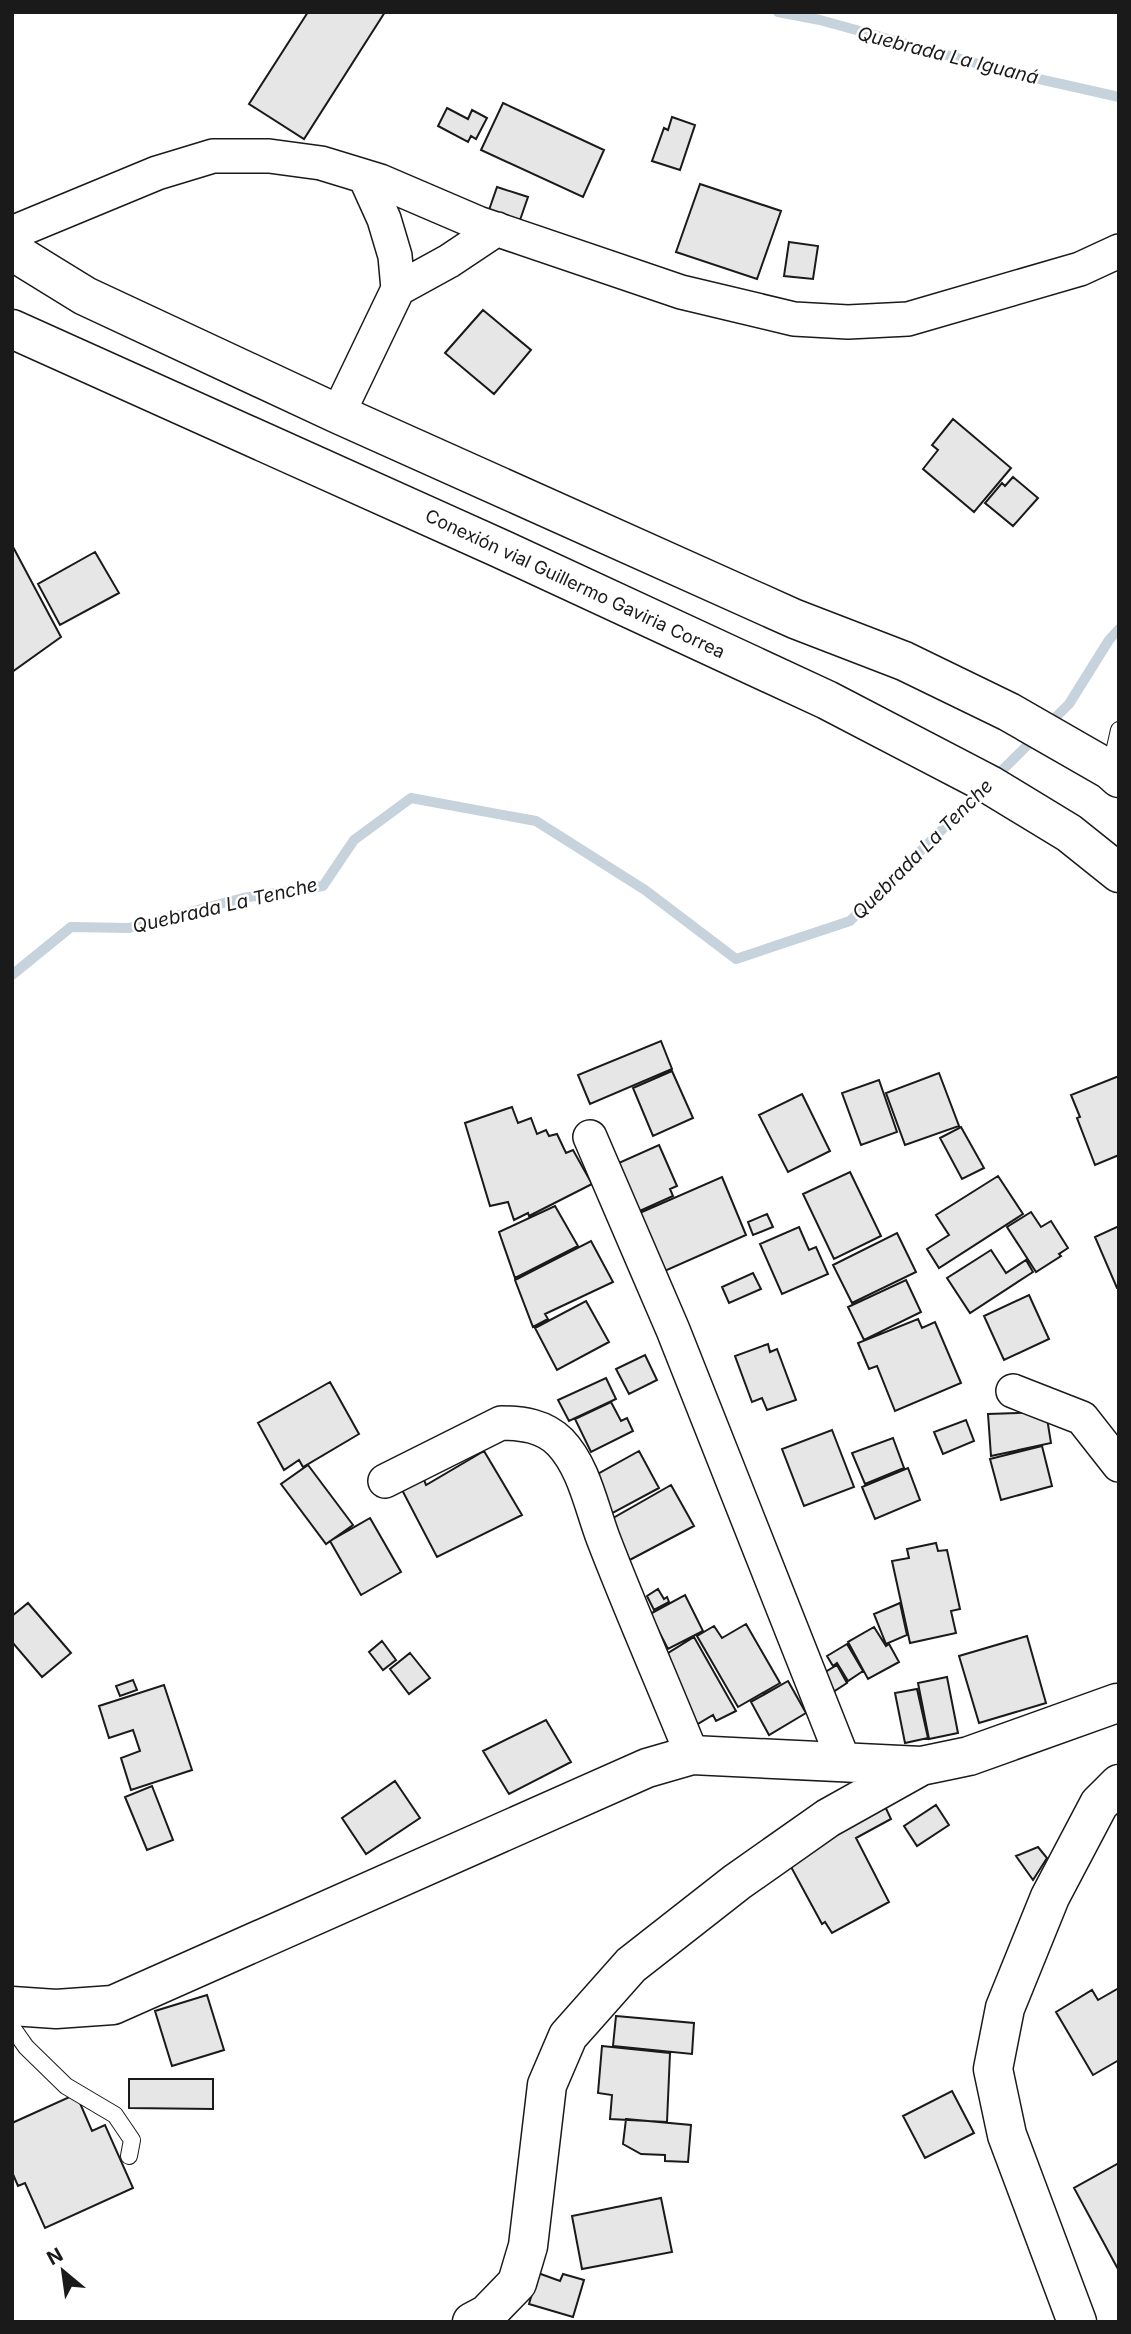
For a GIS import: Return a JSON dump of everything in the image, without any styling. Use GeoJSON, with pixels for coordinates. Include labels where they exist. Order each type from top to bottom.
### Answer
{"type":"FeatureCollection","features":[{"type":"Feature","properties":{"kind":"main road"},"geometry":{"type":"LineString","coordinates":[[12,251],[85,296],[338,414],[795,620],[904,662],[951,684],[1009,712],[1114,774]]}},
{"type":"Feature","properties":{"kind":"main road","name":"Conexión vial Guillermo Gaviria Correa"},"geometry":{"type":"LineString","coordinates":[[18,332],[499,548],[909,741],[990,785],[1069,833],[1119,873]]}},
{"type":"Feature","properties":{"kind":"main road"},"geometry":{"type":"LineString","coordinates":[[12,2006],[56,2010],[113,2005],[647,1768],[692,1755],[921,1766],[969,1756],[1119,1704]]}},
{"type":"Feature","properties":{"kind":"main road"},"geometry":{"type":"LineString","coordinates":[[472,2322],[486,2314],[517,2283],[528,2246],[547,2085],[568,2036],[631,1965],[737,1882],[828,1818],[921,1766]]}},
{"type":"Feature","properties":{"kind":"main road"},"geometry":{"type":"LineString","coordinates":[[1077,2322],[1007,2135],[993,2069],[1005,2008],[1050,1897],[1099,1804],[1119,1784]]}},
{"type":"Feature","properties":{"kind":"street"},"geometry":{"type":"LineString","coordinates":[[12,233],[157,173],[213,156],[269,156],[321,163],[365,177],[497,229],[681,292],[794,319],[848,322],[908,319],[1080,269],[1119,251]]}},
{"type":"Feature","properties":{"kind":"street"},"geometry":{"type":"LineString","coordinates":[[338,414],[398,289],[384,219],[365,177]]}},
{"type":"Feature","properties":{"kind":"street"},"geometry":{"type":"LineString","coordinates":[[398,289],[449,261],[497,229]]}},
{"type":"Feature","properties":{"kind":"street"},"geometry":{"type":"LineString","coordinates":[[590,1137],[673,1330],[844,1762]]}},
{"type":"Feature","properties":{"kind":"street"},"geometry":{"type":"LineString","coordinates":[[1013,1391],[1082,1419],[1119,1465]]}},
{"type":"Feature","properties":{"kind":"street"},"geometry":{"type":"LineString","coordinates":[[385,1481],[501,1423],[521,1423],[542,1429],[558,1441],[575,1460],[604,1540],[692,1755]]}},
{"type":"Feature","properties":{"kind":"lane"},"geometry":{"type":"LineString","coordinates":[[1114,774],[1119,730]]}},
{"type":"Feature","properties":{"kind":"lane"},"geometry":{"type":"LineString","coordinates":[[12,2027],[26,2047],[66,2086],[115,2115],[132,2140],[129,2156]]}},
{"type":"Feature","properties":{"kind":"building"},"geometry":{"type":"Polygon","coordinates":[[[308,12],[385,12],[304,139],[249,104],[308,12]]]}},
{"type":"Feature","properties":{"kind":"building"},"geometry":{"type":"Polygon","coordinates":[[[503,103],[604,150],[583,197],[481,150],[503,103]]]}},
{"type":"Feature","properties":{"kind":"building"},"geometry":{"type":"Polygon","coordinates":[[[447,108],[468,119],[472,110],[487,118],[476,139],[471,136],[468,142],[438,126],[447,108]]]}},
{"type":"Feature","properties":{"kind":"building"},"geometry":{"type":"Polygon","coordinates":[[[672,117],[695,125],[680,170],[652,161],[664,128],[668,130],[672,117]]]}},
{"type":"Feature","properties":{"kind":"building"},"geometry":{"type":"Polygon","coordinates":[[[700,184],[781,211],[757,279],[676,252],[700,184]]]}},
{"type":"Feature","properties":{"kind":"building"},"geometry":{"type":"Polygon","coordinates":[[[497,187],[528,197],[520,220],[489,210],[497,187]]]}},
{"type":"Feature","properties":{"kind":"building"},"geometry":{"type":"Polygon","coordinates":[[[789,242],[818,246],[813,279],[784,276],[789,242]]]}},
{"type":"Feature","properties":{"kind":"building"},"geometry":{"type":"Polygon","coordinates":[[[483,310],[531,350],[494,394],[445,353],[483,310]]]}},
{"type":"Feature","properties":{"kind":"building"},"geometry":{"type":"Polygon","coordinates":[[[953,419],[1011,468],[974,512],[923,469],[938,450],[932,445],[953,419]]]}},
{"type":"Feature","properties":{"kind":"building"},"geometry":{"type":"Polygon","coordinates":[[[1013,477],[1038,498],[1013,526],[985,503],[1002,483],[1005,486],[1013,477]]]}},
{"type":"Feature","properties":{"kind":"building"},"geometry":{"type":"Polygon","coordinates":[[[12,545],[61,637],[12,672],[12,545]]]}},
{"type":"Feature","properties":{"kind":"building"},"geometry":{"type":"Polygon","coordinates":[[[95,552],[119,593],[60,625],[38,584],[95,552]]]}},
{"type":"Feature","properties":{"kind":"building"},"geometry":{"type":"Polygon","coordinates":[[[661,1041],[672,1069],[590,1104],[578,1075],[661,1041]]]}},
{"type":"Feature","properties":{"kind":"building"},"geometry":{"type":"Polygon","coordinates":[[[672,1071],[693,1118],[653,1136],[633,1088],[672,1071]]]}},
{"type":"Feature","properties":{"kind":"building"},"geometry":{"type":"Polygon","coordinates":[[[939,1073],[959,1126],[905,1145],[886,1093],[939,1073]]]}},
{"type":"Feature","properties":{"kind":"building"},"geometry":{"type":"Polygon","coordinates":[[[1119,1076],[1119,1155],[1095,1165],[1071,1095],[1119,1076]]]}},
{"type":"Feature","properties":{"kind":"building"},"geometry":{"type":"Polygon","coordinates":[[[879,1080],[897,1132],[861,1145],[842,1093],[879,1080]]]}},
{"type":"Feature","properties":{"kind":"building"},"geometry":{"type":"Polygon","coordinates":[[[802,1094],[830,1151],[788,1172],[759,1115],[802,1094]]]}},
{"type":"Feature","properties":{"kind":"building"},"geometry":{"type":"Polygon","coordinates":[[[512,1107],[518,1123],[531,1118],[537,1134],[546,1130],[549,1136],[557,1134],[566,1153],[573,1150],[592,1184],[529,1216],[528,1213],[514,1220],[508,1202],[490,1206],[465,1123],[512,1107]]]}},
{"type":"Feature","properties":{"kind":"building"},"geometry":{"type":"Polygon","coordinates":[[[961,1127],[984,1168],[962,1179],[940,1138],[961,1127]]]}},
{"type":"Feature","properties":{"kind":"building"},"geometry":{"type":"Polygon","coordinates":[[[659,1145],[677,1186],[670,1189],[673,1196],[633,1214],[612,1166],[659,1145]]]}},
{"type":"Feature","properties":{"kind":"building"},"geometry":{"type":"Polygon","coordinates":[[[850,1172],[881,1236],[834,1259],[803,1194],[850,1172]]]}},
{"type":"Feature","properties":{"kind":"building"},"geometry":{"type":"Polygon","coordinates":[[[998,1176],[1023,1214],[939,1268],[927,1249],[949,1235],[936,1215],[998,1176]]]}},
{"type":"Feature","properties":{"kind":"building"},"geometry":{"type":"Polygon","coordinates":[[[722,1177],[746,1235],[660,1273],[635,1215],[722,1177]]]}},
{"type":"Feature","properties":{"kind":"building"},"geometry":{"type":"Polygon","coordinates":[[[555,1206],[578,1246],[515,1278],[499,1232],[555,1206]]]}},
{"type":"Feature","properties":{"kind":"building"},"geometry":{"type":"Polygon","coordinates":[[[1031,1212],[1041,1227],[1051,1221],[1068,1248],[1059,1254],[1061,1256],[1036,1272],[1007,1227],[1031,1212]]]}},
{"type":"Feature","properties":{"kind":"building"},"geometry":{"type":"Polygon","coordinates":[[[767,1214],[773,1227],[753,1235],[748,1222],[767,1214]]]}},
{"type":"Feature","properties":{"kind":"building"},"geometry":{"type":"Polygon","coordinates":[[[1119,1226],[1119,1288],[1117,1288],[1095,1237],[1119,1226]]]}},
{"type":"Feature","properties":{"kind":"building"},"geometry":{"type":"Polygon","coordinates":[[[799,1227],[809,1250],[816,1247],[828,1274],[782,1294],[760,1244],[799,1227]]]}},
{"type":"Feature","properties":{"kind":"building"},"geometry":{"type":"Polygon","coordinates":[[[897,1233],[916,1272],[852,1303],[833,1265],[897,1233]]]}},
{"type":"Feature","properties":{"kind":"building"},"geometry":{"type":"Polygon","coordinates":[[[591,1241],[613,1282],[545,1314],[548,1319],[533,1327],[515,1280],[591,1241]]]}},
{"type":"Feature","properties":{"kind":"building"},"geometry":{"type":"Polygon","coordinates":[[[991,1250],[1006,1273],[1026,1260],[1033,1272],[970,1313],[947,1278],[991,1250]]]}},
{"type":"Feature","properties":{"kind":"building"},"geometry":{"type":"Polygon","coordinates":[[[753,1273],[761,1289],[729,1303],[722,1287],[753,1273]]]}},
{"type":"Feature","properties":{"kind":"building"},"geometry":{"type":"Polygon","coordinates":[[[906,1280],[921,1312],[864,1340],[848,1307],[906,1280]]]}},
{"type":"Feature","properties":{"kind":"building"},"geometry":{"type":"Polygon","coordinates":[[[1029,1295],[1049,1339],[1004,1360],[984,1316],[1029,1295]]]}},
{"type":"Feature","properties":{"kind":"building"},"geometry":{"type":"Polygon","coordinates":[[[586,1301],[609,1342],[557,1370],[535,1328],[586,1301]]]}},
{"type":"Feature","properties":{"kind":"building"},"geometry":{"type":"Polygon","coordinates":[[[918,1319],[922,1328],[935,1322],[961,1383],[895,1411],[877,1366],[869,1369],[858,1343],[918,1319]]]}},
{"type":"Feature","properties":{"kind":"building"},"geometry":{"type":"Polygon","coordinates":[[[768,1344],[770,1352],[777,1349],[796,1400],[767,1410],[762,1398],[752,1402],[735,1356],[768,1344]]]}},
{"type":"Feature","properties":{"kind":"building"},"geometry":{"type":"Polygon","coordinates":[[[645,1355],[657,1380],[629,1394],[616,1369],[645,1355]]]}},
{"type":"Feature","properties":{"kind":"building"},"geometry":{"type":"Polygon","coordinates":[[[606,1378],[616,1399],[569,1421],[558,1400],[606,1378]]]}},
{"type":"Feature","properties":{"kind":"building"},"geometry":{"type":"Polygon","coordinates":[[[330,1382],[359,1434],[303,1467],[299,1460],[284,1470],[258,1423],[330,1382]]]}},
{"type":"Feature","properties":{"kind":"building"},"geometry":{"type":"Polygon","coordinates":[[[611,1402],[621,1421],[627,1418],[633,1431],[591,1452],[575,1419],[611,1402]]]}},
{"type":"Feature","properties":{"kind":"building"},"geometry":{"type":"Polygon","coordinates":[[[1046,1412],[1051,1443],[991,1456],[988,1414],[1046,1412]]]}},
{"type":"Feature","properties":{"kind":"building"},"geometry":{"type":"Polygon","coordinates":[[[966,1420],[974,1441],[943,1454],[934,1432],[966,1420]]]}},
{"type":"Feature","properties":{"kind":"building"},"geometry":{"type":"Polygon","coordinates":[[[832,1430],[854,1487],[804,1506],[782,1449],[832,1430]]]}},
{"type":"Feature","properties":{"kind":"building"},"geometry":{"type":"Polygon","coordinates":[[[893,1438],[904,1468],[865,1484],[852,1453],[893,1438]]]}},
{"type":"Feature","properties":{"kind":"building"},"geometry":{"type":"Polygon","coordinates":[[[1042,1446],[1052,1486],[1001,1500],[990,1459],[1042,1446]]]}},
{"type":"Feature","properties":{"kind":"building"},"geometry":{"type":"Polygon","coordinates":[[[484,1451],[522,1515],[437,1557],[401,1488],[423,1477],[426,1485],[484,1451]]]}},
{"type":"Feature","properties":{"kind":"building"},"geometry":{"type":"Polygon","coordinates":[[[639,1451],[659,1488],[607,1516],[587,1480],[639,1451]]]}},
{"type":"Feature","properties":{"kind":"building"},"geometry":{"type":"Polygon","coordinates":[[[308,1465],[353,1525],[326,1544],[281,1484],[308,1465]]]}},
{"type":"Feature","properties":{"kind":"building"},"geometry":{"type":"Polygon","coordinates":[[[908,1468],[920,1500],[875,1519],[862,1487],[908,1468]]]}},
{"type":"Feature","properties":{"kind":"building"},"geometry":{"type":"Polygon","coordinates":[[[671,1485],[694,1526],[624,1563],[608,1521],[671,1485]]]}},
{"type":"Feature","properties":{"kind":"building"},"geometry":{"type":"Polygon","coordinates":[[[370,1518],[401,1572],[361,1595],[330,1541],[370,1518]]]}},
{"type":"Feature","properties":{"kind":"building"},"geometry":{"type":"Polygon","coordinates":[[[936,1543],[938,1551],[947,1550],[960,1609],[951,1611],[956,1633],[910,1643],[892,1561],[909,1558],[907,1549],[936,1543]]]}},
{"type":"Feature","properties":{"kind":"building"},"geometry":{"type":"Polygon","coordinates":[[[658,1589],[669,1602],[654,1610],[647,1596],[658,1589]]]}},
{"type":"Feature","properties":{"kind":"building"},"geometry":{"type":"Polygon","coordinates":[[[685,1595],[703,1631],[668,1649],[650,1614],[685,1595]]]}},
{"type":"Feature","properties":{"kind":"building"},"geometry":{"type":"Polygon","coordinates":[[[28,1603],[71,1653],[42,1677],[12,1642],[12,1616],[28,1603]]]}},
{"type":"Feature","properties":{"kind":"building"},"geometry":{"type":"Polygon","coordinates":[[[900,1603],[907,1635],[886,1644],[874,1614],[900,1603]]]}},
{"type":"Feature","properties":{"kind":"building"},"geometry":{"type":"Polygon","coordinates":[[[746,1624],[780,1683],[738,1707],[697,1636],[714,1626],[722,1638],[746,1624]]]}},
{"type":"Feature","properties":{"kind":"building"},"geometry":{"type":"Polygon","coordinates":[[[874,1627],[886,1646],[889,1644],[899,1662],[868,1679],[848,1642],[874,1627]]]}},
{"type":"Feature","properties":{"kind":"building"},"geometry":{"type":"Polygon","coordinates":[[[1027,1636],[1046,1703],[979,1723],[959,1656],[1027,1636]]]}},
{"type":"Feature","properties":{"kind":"building"},"geometry":{"type":"Polygon","coordinates":[[[694,1637],[736,1711],[716,1721],[713,1715],[696,1725],[665,1655],[694,1637]]]}},
{"type":"Feature","properties":{"kind":"building"},"geometry":{"type":"Polygon","coordinates":[[[382,1641],[396,1660],[383,1670],[369,1652],[382,1641]]]}},
{"type":"Feature","properties":{"kind":"building"},"geometry":{"type":"Polygon","coordinates":[[[847,1644],[863,1671],[848,1681],[837,1663],[833,1666],[827,1656],[847,1644]]]}},
{"type":"Feature","properties":{"kind":"building"},"geometry":{"type":"Polygon","coordinates":[[[410,1653],[430,1678],[409,1694],[390,1669],[410,1653]]]}},
{"type":"Feature","properties":{"kind":"building"},"geometry":{"type":"Polygon","coordinates":[[[837,1665],[847,1683],[833,1692],[822,1674],[837,1665]]]}},
{"type":"Feature","properties":{"kind":"building"},"geometry":{"type":"Polygon","coordinates":[[[947,1677],[958,1733],[929,1739],[918,1683],[947,1677]]]}},
{"type":"Feature","properties":{"kind":"building"},"geometry":{"type":"Polygon","coordinates":[[[133,1680],[137,1690],[120,1696],[116,1686],[133,1680]]]}},
{"type":"Feature","properties":{"kind":"building"},"geometry":{"type":"Polygon","coordinates":[[[788,1681],[806,1713],[769,1735],[751,1702],[788,1681]]]}},
{"type":"Feature","properties":{"kind":"building"},"geometry":{"type":"Polygon","coordinates":[[[164,1685],[192,1770],[131,1790],[121,1758],[140,1751],[133,1730],[109,1738],[99,1706],[164,1685]]]}},
{"type":"Feature","properties":{"kind":"building"},"geometry":{"type":"Polygon","coordinates":[[[917,1689],[928,1738],[905,1743],[895,1693],[917,1689]]]}},
{"type":"Feature","properties":{"kind":"building"},"geometry":{"type":"Polygon","coordinates":[[[546,1720],[571,1762],[509,1794],[483,1751],[546,1720]]]}},
{"type":"Feature","properties":{"kind":"building"},"geometry":{"type":"Polygon","coordinates":[[[395,1781],[420,1818],[366,1854],[342,1818],[395,1781]]]}},
{"type":"Feature","properties":{"kind":"building"},"geometry":{"type":"Polygon","coordinates":[[[152,1786],[173,1840],[147,1850],[125,1797],[152,1786]]]}},
{"type":"Feature","properties":{"kind":"building"},"geometry":{"type":"Polygon","coordinates":[[[882,1800],[891,1819],[856,1838],[889,1902],[832,1933],[825,1922],[822,1924],[784,1854],[882,1800]]]}},
{"type":"Feature","properties":{"kind":"building"},"geometry":{"type":"Polygon","coordinates":[[[936,1805],[949,1825],[917,1846],[904,1826],[936,1805]]]}},
{"type":"Feature","properties":{"kind":"building"},"geometry":{"type":"Polygon","coordinates":[[[1038,1847],[1047,1858],[1033,1880],[1016,1856],[1038,1847]]]}},
{"type":"Feature","properties":{"kind":"building"},"geometry":{"type":"Polygon","coordinates":[[[1119,1988],[1119,2060],[1093,2075],[1056,2012],[1092,1990],[1098,2000],[1119,1988]]]}},
{"type":"Feature","properties":{"kind":"building"},"geometry":{"type":"Polygon","coordinates":[[[207,1995],[224,2050],[172,2066],[155,2011],[207,1995]]]}},
{"type":"Feature","properties":{"kind":"building"},"geometry":{"type":"Polygon","coordinates":[[[616,2016],[694,2023],[692,2054],[613,2046],[616,2016]]]}},
{"type":"Feature","properties":{"kind":"building"},"geometry":{"type":"Polygon","coordinates":[[[602,2046],[670,2053],[667,2122],[610,2119],[612,2095],[598,2093],[602,2046]]]}},
{"type":"Feature","properties":{"kind":"building"},"geometry":{"type":"Polygon","coordinates":[[[129,2079],[213,2079],[213,2109],[129,2108],[129,2079]]]}},
{"type":"Feature","properties":{"kind":"building"},"geometry":{"type":"Polygon","coordinates":[[[952,2091],[974,2133],[925,2158],[903,2116],[952,2091]]]}},
{"type":"Feature","properties":{"kind":"building"},"geometry":{"type":"Polygon","coordinates":[[[76,2094],[92,2131],[105,2125],[133,2188],[45,2228],[25,2183],[18,2186],[12,2172],[12,2123],[76,2094]]]}},
{"type":"Feature","properties":{"kind":"building"},"geometry":{"type":"Polygon","coordinates":[[[626,2119],[691,2125],[688,2162],[665,2161],[665,2155],[641,2154],[623,2144],[626,2119]]]}},
{"type":"Feature","properties":{"kind":"building"},"geometry":{"type":"Polygon","coordinates":[[[1119,2163],[1119,2271],[1074,2188],[1119,2163]]]}},
{"type":"Feature","properties":{"kind":"building"},"geometry":{"type":"Polygon","coordinates":[[[661,2198],[672,2252],[582,2269],[572,2216],[661,2198]]]}},
{"type":"Feature","properties":{"kind":"building"},"geometry":{"type":"Polygon","coordinates":[[[538,2273],[560,2281],[563,2274],[584,2280],[573,2317],[529,2304],[538,2273]]]}},
{"type":"Feature","properties":{"kind":"waterway","name":"Quebrada La Iguaná"},"geometry":{"type":"LineString","coordinates":[[778,12],[820,20],[1008,72],[1119,97]]}},
{"type":"Feature","properties":{"kind":"waterway","name":"Quebrada La Tenche"},"geometry":{"type":"LineString","coordinates":[[12,975],[71,927],[129,928],[243,898],[323,886],[354,840],[411,798],[536,821],[645,890],[736,959],[850,921],[1069,704],[1109,640],[1119,629]]}}]}
